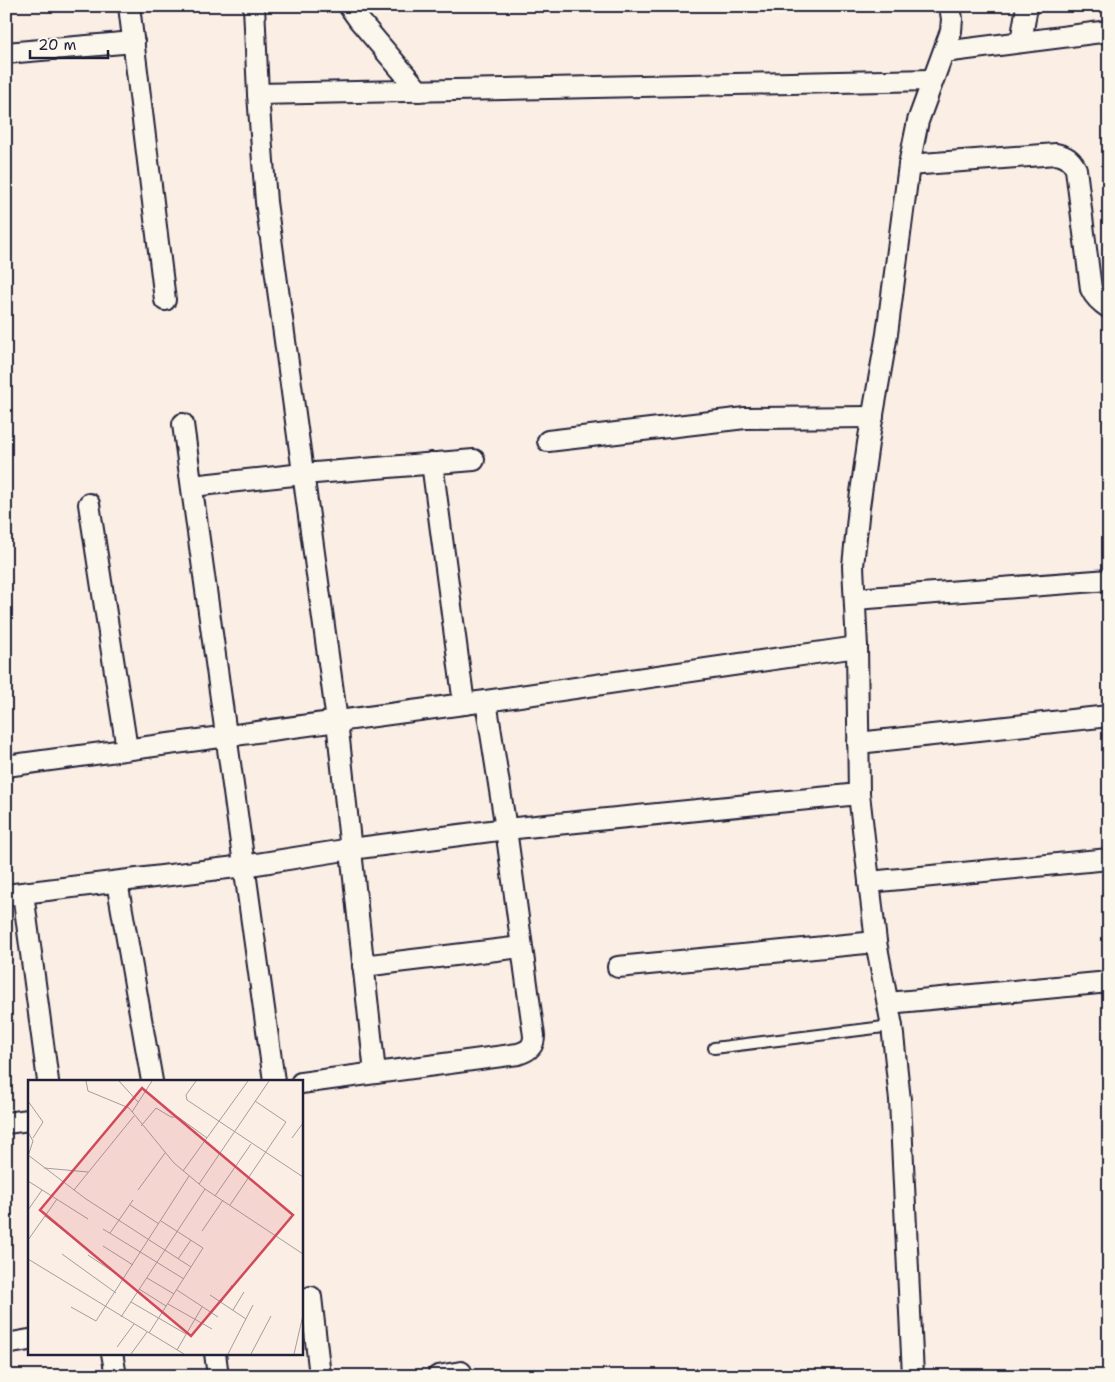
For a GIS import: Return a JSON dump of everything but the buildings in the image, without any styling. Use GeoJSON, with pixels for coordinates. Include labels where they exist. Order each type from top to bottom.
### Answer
{"type":"FeatureCollection","features":[{"type":"Feature","properties":{"kind":"street"},"geometry":{"type":"LineString","coordinates":[[129,6],[165,300]]}},
{"type":"Feature","properties":{"kind":"street"},"geometry":{"type":"LineString","coordinates":[[254,6],[266,202],[337,721],[375,1073]]}},
{"type":"Feature","properties":{"kind":"street"},"geometry":{"type":"LineString","coordinates":[[349,6],[419,91]]}},
{"type":"Feature","properties":{"kind":"street"},"geometry":{"type":"LineString","coordinates":[[913,1376],[900,1100],[892,1026],[876,942],[859,794],[857,647],[853,566],[868,443],[887,334],[909,165],[918,121],[950,31],[952,18],[950,6]]}},
{"type":"Feature","properties":{"kind":"street"},"geometry":{"type":"LineString","coordinates":[[1021,42],[1027,6]]}},
{"type":"Feature","properties":{"kind":"street"},"geometry":{"type":"LineString","coordinates":[[944,52],[1109,31]]}},
{"type":"Feature","properties":{"kind":"street"},"geometry":{"type":"LineString","coordinates":[[6,53],[134,42]]}},
{"type":"Feature","properties":{"kind":"street"},"geometry":{"type":"LineString","coordinates":[[258,94],[932,80]]}},
{"type":"Feature","properties":{"kind":"street"},"geometry":{"type":"LineString","coordinates":[[909,165],[1056,154],[1068,158],[1076,169],[1091,289],[1097,300],[1109,308]]}},
{"type":"Feature","properties":{"kind":"street"},"geometry":{"type":"LineString","coordinates":[[548,441],[746,418],[873,417]]}},
{"type":"Feature","properties":{"kind":"street"},"geometry":{"type":"LineString","coordinates":[[183,424],[274,1080]]}},
{"type":"Feature","properties":{"kind":"street"},"geometry":{"type":"LineString","coordinates":[[192,486],[304,474],[474,460]]}},
{"type":"Feature","properties":{"kind":"street"},"geometry":{"type":"LineString","coordinates":[[432,463],[464,704]]}},
{"type":"Feature","properties":{"kind":"street"},"geometry":{"type":"LineString","coordinates":[[89,504],[127,749]]}},
{"type":"Feature","properties":{"kind":"street"},"geometry":{"type":"LineString","coordinates":[[855,599],[1109,580]]}},
{"type":"Feature","properties":{"kind":"street"},"geometry":{"type":"LineString","coordinates":[[7,760],[127,749],[486,701],[857,647]]}},
{"type":"Feature","properties":{"kind":"street"},"geometry":{"type":"LineString","coordinates":[[302,1083],[518,1054],[531,1048],[534,1036],[506,829],[486,701]]}},
{"type":"Feature","properties":{"kind":"street"},"geometry":{"type":"LineString","coordinates":[[858,743],[1109,716]]}},
{"type":"Feature","properties":{"kind":"street"},"geometry":{"type":"LineString","coordinates":[[48,1080],[15,894],[244,866],[506,829],[859,794]]}},
{"type":"Feature","properties":{"kind":"street"},"geometry":{"type":"LineString","coordinates":[[869,882],[1109,859]]}},
{"type":"Feature","properties":{"kind":"street"},"geometry":{"type":"LineString","coordinates":[[116,882],[152,1080]]}},
{"type":"Feature","properties":{"kind":"street"},"geometry":{"type":"LineString","coordinates":[[618,967],[876,942]]}},
{"type":"Feature","properties":{"kind":"street"},"geometry":{"type":"LineString","coordinates":[[363,966],[522,947]]}},
{"type":"Feature","properties":{"kind":"street"},"geometry":{"type":"LineString","coordinates":[[888,1003],[1109,982]]}},
{"type":"Feature","properties":{"kind":"street"},"geometry":{"type":"LineString","coordinates":[[6,1123],[28,1120]]}},
{"type":"Feature","properties":{"kind":"street"},"geometry":{"type":"LineString","coordinates":[[311,1297],[320,1376]]}},
{"type":"Feature","properties":{"kind":"street"},"geometry":{"type":"LineString","coordinates":[[6,1344],[28,1340]]}},
{"type":"Feature","properties":{"kind":"street"},"geometry":{"type":"LineString","coordinates":[[112,1354],[116,1376]]}},
{"type":"Feature","properties":{"kind":"street"},"geometry":{"type":"LineString","coordinates":[[215,1354],[218,1376]]}},
{"type":"Feature","properties":{"kind":"street"},"geometry":{"type":"LineString","coordinates":[[438,1376],[461,1372]]}},
{"type":"Feature","properties":{"kind":"lane"},"geometry":{"type":"LineString","coordinates":[[714,1048],[892,1026]]}}]}
